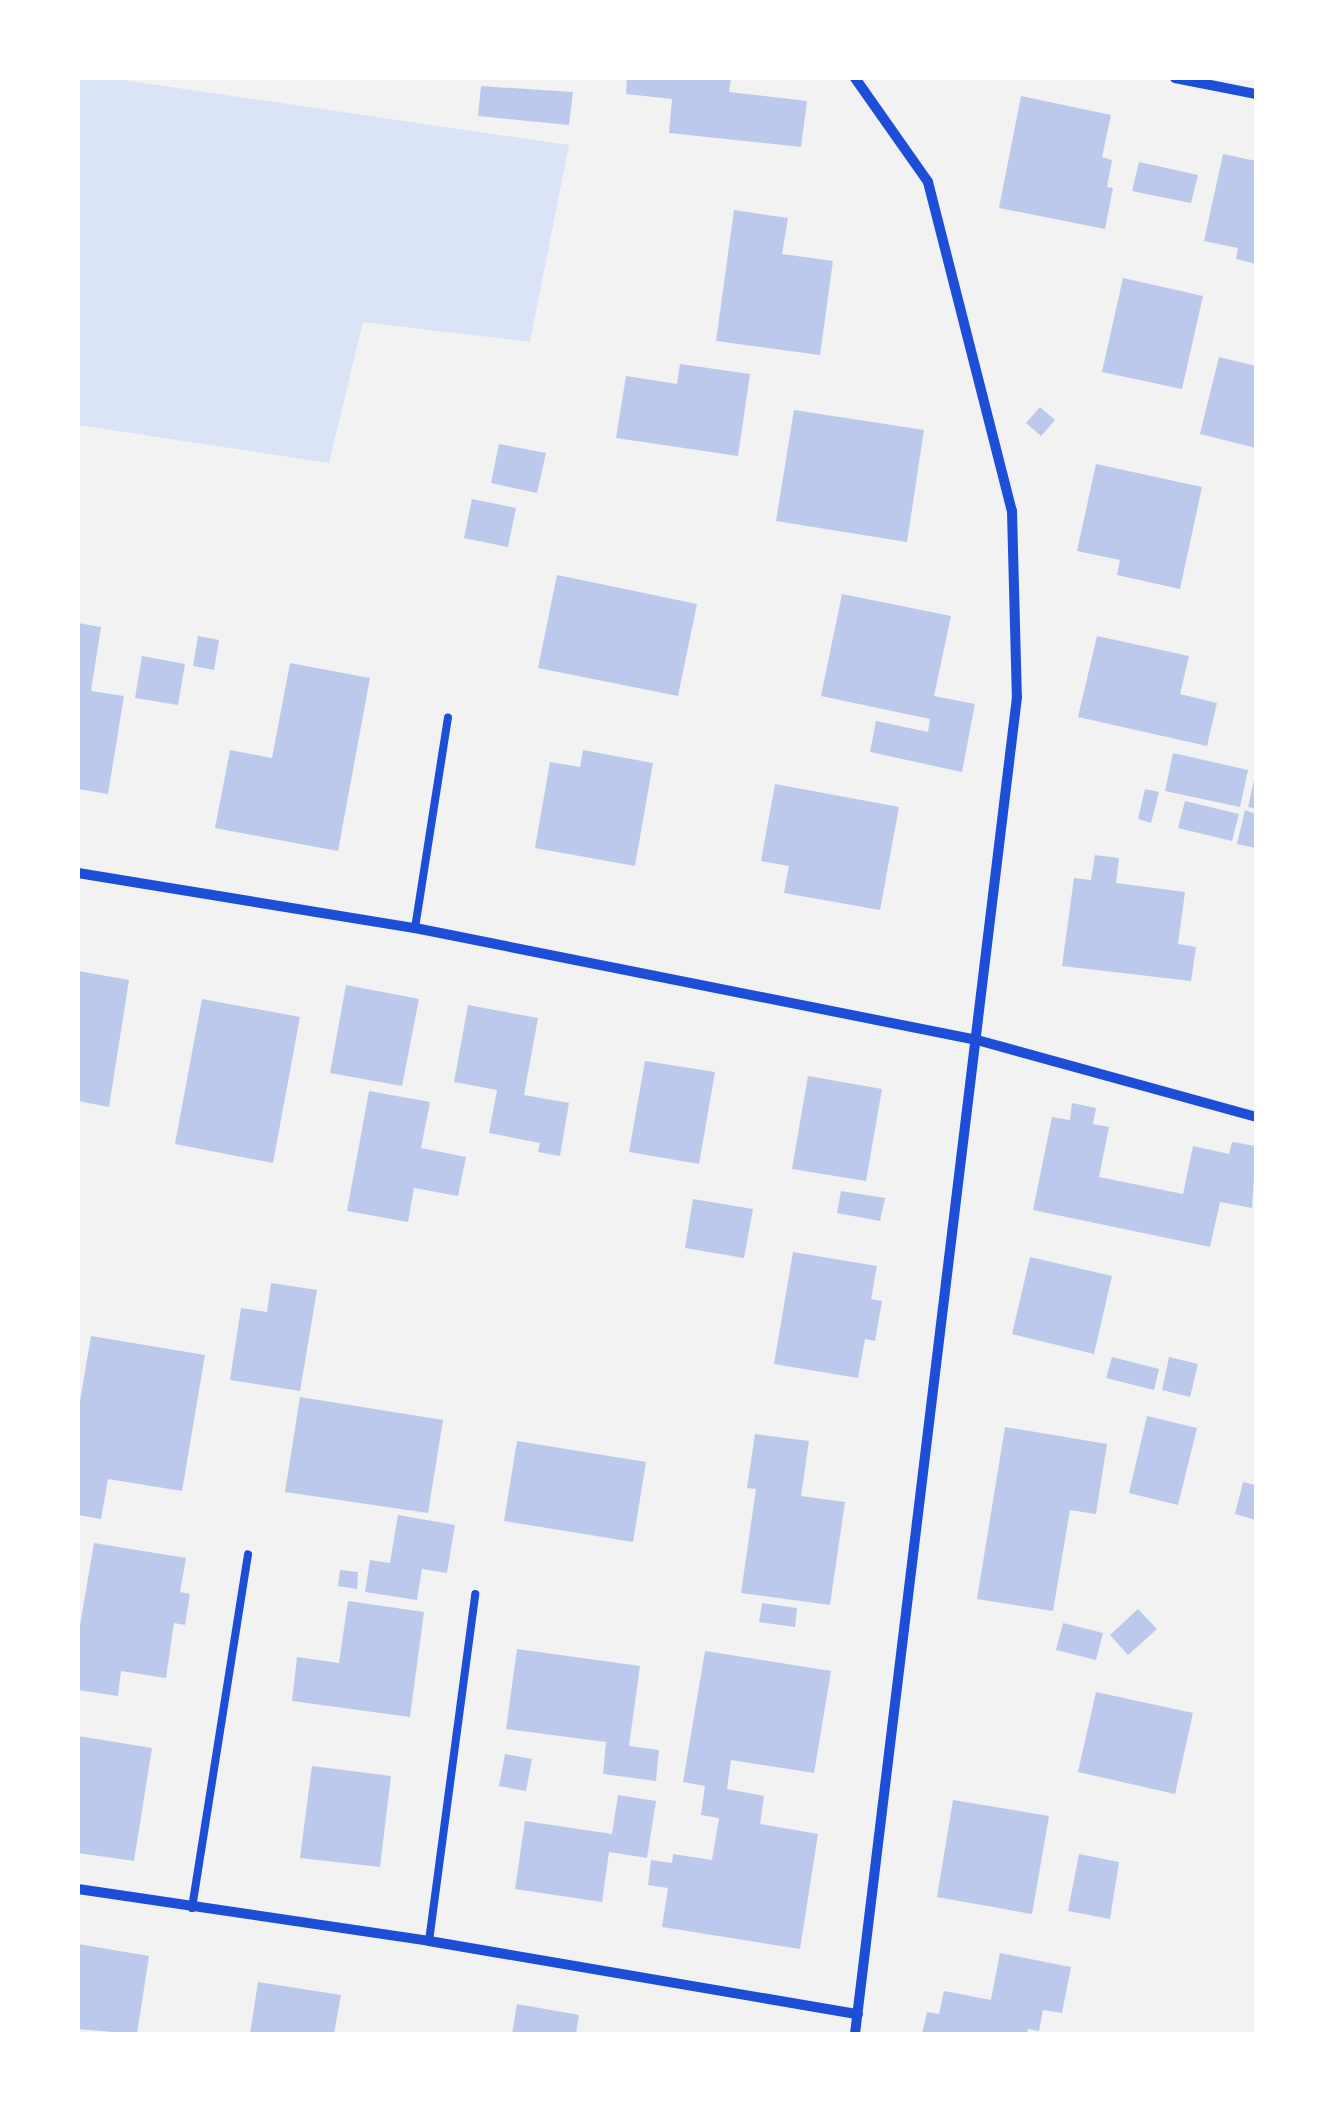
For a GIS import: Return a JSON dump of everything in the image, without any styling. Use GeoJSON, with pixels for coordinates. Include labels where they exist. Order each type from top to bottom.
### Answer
{"type":"FeatureCollection","features":[{"type":"Feature","properties":{"kind":"street"},"geometry":{"type":"LineString","coordinates":[[855,78],[928,182],[1012,512],[1017,697],[855,2034]]}},
{"type":"Feature","properties":{"kind":"street"},"geometry":{"type":"LineString","coordinates":[[1178,78],[1256,94]]}},
{"type":"Feature","properties":{"kind":"street"},"geometry":{"type":"LineString","coordinates":[[78,872],[415,928],[978,1040],[1256,1117]]}},
{"type":"Feature","properties":{"kind":"street"},"geometry":{"type":"LineString","coordinates":[[78,1889],[429,1941],[858,2014]]}},
{"type":"Feature","properties":{"kind":"lane"},"geometry":{"type":"LineString","coordinates":[[415,928],[448,718]]}},
{"type":"Feature","properties":{"kind":"lane"},"geometry":{"type":"LineString","coordinates":[[192,1908],[248,1554]]}},
{"type":"Feature","properties":{"kind":"lane"},"geometry":{"type":"LineString","coordinates":[[429,1941],[475,1594]]}},
{"type":"Feature","properties":{"kind":"shaded area"},"geometry":{"type":"Polygon","coordinates":[[[78,78],[109,78],[569,145],[530,342],[363,322],[329,463],[78,425],[78,78]]]}},
{"type":"Feature","properties":{"kind":"building"},"geometry":{"type":"Polygon","coordinates":[[[627,78],[731,78],[729,92],[807,101],[801,147],[669,133],[672,99],[626,94],[627,78]]]}},
{"type":"Feature","properties":{"kind":"building"},"geometry":{"type":"Polygon","coordinates":[[[481,86],[573,92],[569,125],[478,116],[481,86]]]}},
{"type":"Feature","properties":{"kind":"building"},"geometry":{"type":"Polygon","coordinates":[[[1021,96],[1111,115],[1102,157],[1112,160],[1107,187],[1113,188],[1105,229],[999,208],[1021,96]]]}},
{"type":"Feature","properties":{"kind":"building"},"geometry":{"type":"Polygon","coordinates":[[[1223,154],[1256,161],[1256,264],[1236,259],[1238,248],[1204,241],[1223,154]]]}},
{"type":"Feature","properties":{"kind":"building"},"geometry":{"type":"Polygon","coordinates":[[[1139,162],[1198,175],[1191,203],[1132,191],[1139,162]]]}},
{"type":"Feature","properties":{"kind":"building"},"geometry":{"type":"Polygon","coordinates":[[[734,210],[788,218],[782,254],[833,261],[820,355],[716,341],[734,210]]]}},
{"type":"Feature","properties":{"kind":"building"},"geometry":{"type":"Polygon","coordinates":[[[1123,278],[1203,296],[1182,389],[1102,372],[1123,278]]]}},
{"type":"Feature","properties":{"kind":"building"},"geometry":{"type":"Polygon","coordinates":[[[1219,357],[1256,366],[1256,448],[1200,434],[1219,357]]]}},
{"type":"Feature","properties":{"kind":"building"},"geometry":{"type":"Polygon","coordinates":[[[680,364],[750,374],[738,456],[616,438],[626,376],[677,384],[680,364]]]}},
{"type":"Feature","properties":{"kind":"building"},"geometry":{"type":"Polygon","coordinates":[[[1040,407],[1055,420],[1041,436],[1026,423],[1040,407]]]}},
{"type":"Feature","properties":{"kind":"building"},"geometry":{"type":"Polygon","coordinates":[[[794,410],[924,430],[907,542],[776,521],[794,410]]]}},
{"type":"Feature","properties":{"kind":"building"},"geometry":{"type":"Polygon","coordinates":[[[499,444],[546,453],[537,493],[491,483],[499,444]]]}},
{"type":"Feature","properties":{"kind":"building"},"geometry":{"type":"Polygon","coordinates":[[[1096,464],[1202,487],[1180,589],[1117,575],[1120,560],[1077,551],[1096,464]]]}},
{"type":"Feature","properties":{"kind":"building"},"geometry":{"type":"Polygon","coordinates":[[[472,499],[516,508],[508,547],[464,538],[472,499]]]}},
{"type":"Feature","properties":{"kind":"building"},"geometry":{"type":"Polygon","coordinates":[[[557,575],[697,604],[678,696],[538,668],[557,575]]]}},
{"type":"Feature","properties":{"kind":"building"},"geometry":{"type":"Polygon","coordinates":[[[842,594],[951,616],[934,696],[975,704],[962,772],[870,752],[876,721],[928,732],[930,719],[821,696],[842,594]]]}},
{"type":"Feature","properties":{"kind":"building"},"geometry":{"type":"Polygon","coordinates":[[[78,623],[101,627],[91,691],[124,696],[108,794],[78,789],[78,623]]]}},
{"type":"Feature","properties":{"kind":"building"},"geometry":{"type":"Polygon","coordinates":[[[198,636],[219,640],[214,670],[193,666],[198,636]]]}},
{"type":"Feature","properties":{"kind":"building"},"geometry":{"type":"Polygon","coordinates":[[[1097,636],[1189,656],[1180,694],[1217,703],[1207,746],[1078,717],[1097,636]]]}},
{"type":"Feature","properties":{"kind":"building"},"geometry":{"type":"Polygon","coordinates":[[[142,656],[185,664],[178,705],[135,698],[142,656]]]}},
{"type":"Feature","properties":{"kind":"building"},"geometry":{"type":"Polygon","coordinates":[[[290,663],[370,678],[338,851],[215,828],[230,750],[272,758],[290,663]]]}},
{"type":"Feature","properties":{"kind":"building"},"geometry":{"type":"Polygon","coordinates":[[[583,750],[653,763],[635,866],[535,848],[550,762],[580,767],[583,750]]]}},
{"type":"Feature","properties":{"kind":"building"},"geometry":{"type":"Polygon","coordinates":[[[1173,753],[1248,770],[1240,807],[1165,791],[1173,753]]]}},
{"type":"Feature","properties":{"kind":"building"},"geometry":{"type":"Polygon","coordinates":[[[1256,777],[1256,809],[1248,807],[1256,777]]]}},
{"type":"Feature","properties":{"kind":"building"},"geometry":{"type":"Polygon","coordinates":[[[775,784],[899,807],[880,910],[784,893],[789,866],[761,861],[775,784]]]}},
{"type":"Feature","properties":{"kind":"building"},"geometry":{"type":"Polygon","coordinates":[[[1145,789],[1159,792],[1151,823],[1138,819],[1145,789]]]}},
{"type":"Feature","properties":{"kind":"building"},"geometry":{"type":"Polygon","coordinates":[[[1185,801],[1239,814],[1232,841],[1178,828],[1185,801]]]}},
{"type":"Feature","properties":{"kind":"building"},"geometry":{"type":"Polygon","coordinates":[[[1245,810],[1256,814],[1256,848],[1237,844],[1245,810]]]}},
{"type":"Feature","properties":{"kind":"building"},"geometry":{"type":"Polygon","coordinates":[[[1095,855],[1119,858],[1116,883],[1185,892],[1178,944],[1196,947],[1191,981],[1062,966],[1074,878],[1091,880],[1095,855]]]}},
{"type":"Feature","properties":{"kind":"building"},"geometry":{"type":"Polygon","coordinates":[[[78,971],[129,980],[109,1107],[78,1101],[78,971]]]}},
{"type":"Feature","properties":{"kind":"building"},"geometry":{"type":"Polygon","coordinates":[[[346,985],[419,999],[402,1086],[330,1073],[346,985]]]}},
{"type":"Feature","properties":{"kind":"building"},"geometry":{"type":"Polygon","coordinates":[[[202,999],[300,1017],[273,1163],[175,1144],[202,999]]]}},
{"type":"Feature","properties":{"kind":"building"},"geometry":{"type":"Polygon","coordinates":[[[468,1005],[538,1018],[524,1095],[569,1103],[560,1156],[538,1152],[540,1143],[489,1133],[497,1090],[454,1082],[468,1005]]]}},
{"type":"Feature","properties":{"kind":"building"},"geometry":{"type":"Polygon","coordinates":[[[645,1061],[715,1072],[699,1164],[629,1152],[645,1061]]]}},
{"type":"Feature","properties":{"kind":"building"},"geometry":{"type":"Polygon","coordinates":[[[808,1076],[882,1089],[866,1181],[792,1169],[808,1076]]]}},
{"type":"Feature","properties":{"kind":"building"},"geometry":{"type":"Polygon","coordinates":[[[369,1091],[430,1102],[421,1148],[466,1157],[458,1196],[414,1188],[408,1222],[347,1211],[369,1091]]]}},
{"type":"Feature","properties":{"kind":"building"},"geometry":{"type":"Polygon","coordinates":[[[1072,1103],[1096,1108],[1093,1124],[1109,1127],[1099,1177],[1183,1194],[1193,1146],[1229,1154],[1232,1142],[1256,1146],[1252,1208],[1220,1202],[1210,1247],[1033,1210],[1052,1117],[1070,1120],[1072,1103]]]}},
{"type":"Feature","properties":{"kind":"building"},"geometry":{"type":"Polygon","coordinates":[[[841,1191],[885,1198],[880,1221],[837,1213],[841,1191]]]}},
{"type":"Feature","properties":{"kind":"building"},"geometry":{"type":"Polygon","coordinates":[[[693,1199],[753,1209],[744,1258],[685,1248],[693,1199]]]}},
{"type":"Feature","properties":{"kind":"building"},"geometry":{"type":"Polygon","coordinates":[[[793,1252],[877,1266],[871,1299],[882,1301],[875,1341],[865,1339],[858,1378],[774,1364],[793,1252]]]}},
{"type":"Feature","properties":{"kind":"building"},"geometry":{"type":"Polygon","coordinates":[[[1030,1257],[1112,1276],[1094,1354],[1012,1334],[1030,1257]]]}},
{"type":"Feature","properties":{"kind":"building"},"geometry":{"type":"Polygon","coordinates":[[[271,1283],[317,1290],[300,1391],[230,1380],[241,1308],[267,1312],[271,1283]]]}},
{"type":"Feature","properties":{"kind":"building"},"geometry":{"type":"Polygon","coordinates":[[[91,1336],[205,1355],[182,1491],[108,1479],[101,1519],[78,1515],[78,1413],[91,1336]]]}},
{"type":"Feature","properties":{"kind":"building"},"geometry":{"type":"Polygon","coordinates":[[[1112,1357],[1159,1369],[1154,1390],[1106,1378],[1112,1357]]]}},
{"type":"Feature","properties":{"kind":"building"},"geometry":{"type":"Polygon","coordinates":[[[1169,1357],[1198,1364],[1190,1397],[1162,1390],[1169,1357]]]}},
{"type":"Feature","properties":{"kind":"building"},"geometry":{"type":"Polygon","coordinates":[[[300,1397],[443,1420],[428,1513],[285,1492],[300,1397]]]}},
{"type":"Feature","properties":{"kind":"building"},"geometry":{"type":"Polygon","coordinates":[[[1147,1416],[1197,1428],[1178,1505],[1129,1493],[1147,1416]]]}},
{"type":"Feature","properties":{"kind":"building"},"geometry":{"type":"Polygon","coordinates":[[[1005,1427],[1107,1444],[1096,1514],[1070,1510],[1053,1611],[977,1599],[1005,1427]]]}},
{"type":"Feature","properties":{"kind":"building"},"geometry":{"type":"Polygon","coordinates":[[[755,1434],[809,1441],[801,1496],[845,1502],[830,1605],[741,1593],[756,1489],[747,1488],[755,1434]]]}},
{"type":"Feature","properties":{"kind":"building"},"geometry":{"type":"Polygon","coordinates":[[[517,1441],[646,1462],[633,1542],[504,1521],[517,1441]]]}},
{"type":"Feature","properties":{"kind":"building"},"geometry":{"type":"Polygon","coordinates":[[[1243,1482],[1256,1485],[1256,1520],[1235,1514],[1243,1482]]]}},
{"type":"Feature","properties":{"kind":"building"},"geometry":{"type":"Polygon","coordinates":[[[398,1515],[455,1525],[447,1573],[422,1569],[417,1600],[365,1592],[370,1560],[390,1563],[398,1515]]]}},
{"type":"Feature","properties":{"kind":"building"},"geometry":{"type":"Polygon","coordinates":[[[94,1543],[186,1558],[180,1592],[190,1594],[185,1625],[174,1623],[166,1678],[121,1671],[118,1696],[78,1690],[78,1637],[94,1543]]]}},
{"type":"Feature","properties":{"kind":"building"},"geometry":{"type":"Polygon","coordinates":[[[340,1570],[358,1572],[357,1589],[338,1586],[340,1570]]]}},
{"type":"Feature","properties":{"kind":"building"},"geometry":{"type":"Polygon","coordinates":[[[348,1601],[424,1612],[410,1717],[292,1701],[297,1657],[339,1663],[348,1601]]]}},
{"type":"Feature","properties":{"kind":"building"},"geometry":{"type":"Polygon","coordinates":[[[762,1603],[797,1608],[795,1627],[759,1622],[762,1603]]]}},
{"type":"Feature","properties":{"kind":"building"},"geometry":{"type":"Polygon","coordinates":[[[1138,1609],[1157,1629],[1128,1655],[1110,1635],[1138,1609]]]}},
{"type":"Feature","properties":{"kind":"building"},"geometry":{"type":"Polygon","coordinates":[[[1063,1623],[1103,1633],[1096,1660],[1056,1650],[1063,1623]]]}},
{"type":"Feature","properties":{"kind":"building"},"geometry":{"type":"Polygon","coordinates":[[[517,1649],[640,1666],[629,1746],[659,1750],[656,1781],[603,1774],[606,1742],[506,1729],[517,1649]]]}},
{"type":"Feature","properties":{"kind":"building"},"geometry":{"type":"Polygon","coordinates":[[[705,1651],[831,1671],[814,1773],[731,1760],[727,1789],[764,1796],[760,1824],[818,1834],[800,1949],[662,1927],[668,1888],[648,1885],[651,1860],[672,1863],[673,1854],[712,1860],[719,1818],[701,1815],[705,1786],[683,1782],[705,1651]]]}},
{"type":"Feature","properties":{"kind":"building"},"geometry":{"type":"Polygon","coordinates":[[[1096,1692],[1193,1713],[1175,1794],[1078,1772],[1096,1692]]]}},
{"type":"Feature","properties":{"kind":"building"},"geometry":{"type":"Polygon","coordinates":[[[78,1736],[152,1748],[134,1861],[78,1853],[78,1736]]]}},
{"type":"Feature","properties":{"kind":"building"},"geometry":{"type":"Polygon","coordinates":[[[505,1754],[532,1759],[526,1791],[499,1786],[505,1754]]]}},
{"type":"Feature","properties":{"kind":"building"},"geometry":{"type":"Polygon","coordinates":[[[312,1766],[391,1776],[380,1867],[300,1858],[312,1766]]]}},
{"type":"Feature","properties":{"kind":"building"},"geometry":{"type":"Polygon","coordinates":[[[618,1795],[656,1801],[647,1858],[609,1852],[602,1902],[515,1889],[525,1821],[612,1834],[618,1795]]]}},
{"type":"Feature","properties":{"kind":"building"},"geometry":{"type":"Polygon","coordinates":[[[953,1800],[1049,1816],[1032,1914],[937,1897],[953,1800]]]}},
{"type":"Feature","properties":{"kind":"building"},"geometry":{"type":"Polygon","coordinates":[[[1079,1854],[1119,1862],[1110,1919],[1068,1911],[1079,1854]]]}},
{"type":"Feature","properties":{"kind":"building"},"geometry":{"type":"Polygon","coordinates":[[[78,1944],[149,1956],[137,2034],[78,2029],[78,1944]]]}},
{"type":"Feature","properties":{"kind":"building"},"geometry":{"type":"Polygon","coordinates":[[[1000,1953],[1071,1967],[1062,2013],[1043,2010],[1039,2031],[1028,2029],[1027,2034],[922,2034],[927,2012],[939,2014],[944,1991],[991,2000],[1000,1953]]]}},
{"type":"Feature","properties":{"kind":"building"},"geometry":{"type":"Polygon","coordinates":[[[258,1982],[341,1995],[334,2034],[250,2034],[258,1982]]]}},
{"type":"Feature","properties":{"kind":"building"},"geometry":{"type":"Polygon","coordinates":[[[517,2004],[579,2015],[576,2034],[512,2034],[517,2004]]]}}]}
